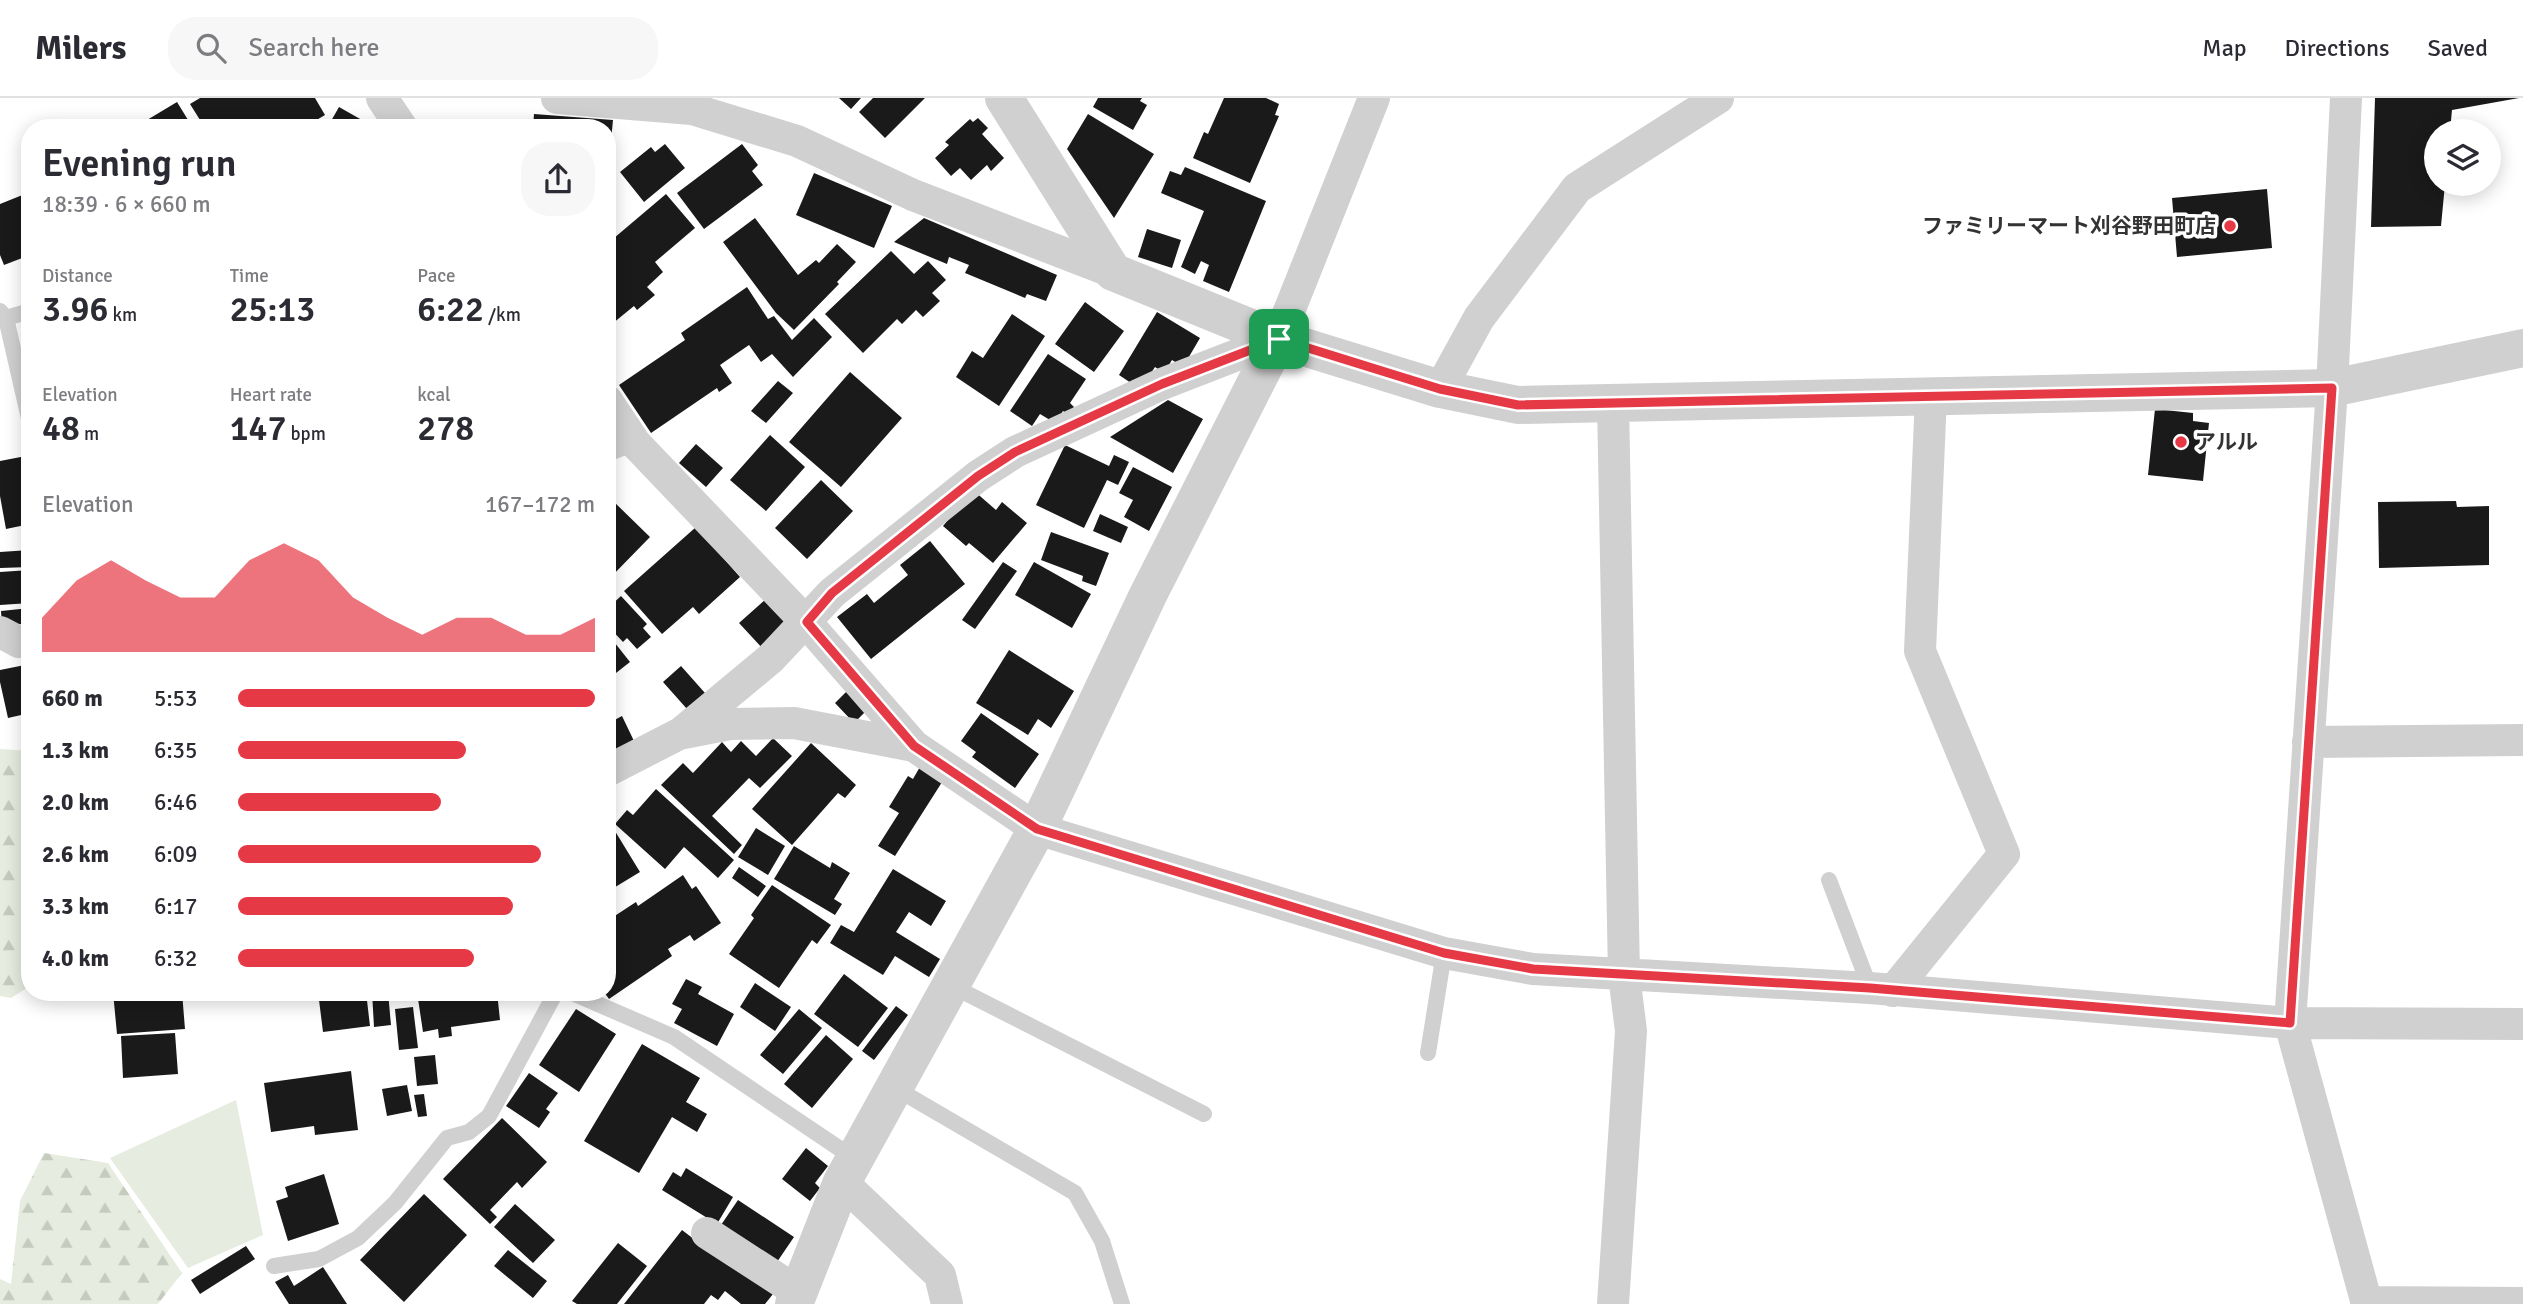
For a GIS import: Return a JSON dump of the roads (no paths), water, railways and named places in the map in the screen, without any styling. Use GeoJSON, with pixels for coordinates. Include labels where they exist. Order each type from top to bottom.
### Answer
{"type":"FeatureCollection","features":[{"type":"Feature","properties":{"kind":"street"},"geometry":{"type":"LineString","coordinates":[[382,98],[396,119]]}},
{"type":"Feature","properties":{"kind":"street"},"geometry":{"type":"LineString","coordinates":[[558,98],[692,109],[797,141],[913,195],[1279,339],[1440,389],[1518,405],[2332,388],[2523,348]]}},
{"type":"Feature","properties":{"kind":"street"},"geometry":{"type":"LineString","coordinates":[[1004,98],[1113,272]]}},
{"type":"Feature","properties":{"kind":"street"},"geometry":{"type":"LineString","coordinates":[[707,1233],[796,1298],[848,1171],[1037,829],[1148,595],[1279,339],[1374,98]]}},
{"type":"Feature","properties":{"kind":"street"},"geometry":{"type":"LineString","coordinates":[[1440,389],[1479,318],[1577,188],[1718,98]]}},
{"type":"Feature","properties":{"kind":"street"},"geometry":{"type":"LineString","coordinates":[[2346,98],[2332,388],[2290,1023],[2367,1303],[2523,1303]]}},
{"type":"Feature","properties":{"kind":"street"},"geometry":{"type":"LineString","coordinates":[[616,766],[681,733],[770,659],[832,593],[978,476],[1015,452],[1162,384],[1279,339]]}},
{"type":"Feature","properties":{"kind":"street"},"geometry":{"type":"LineString","coordinates":[[1882,990],[2004,854],[1920,651],[1931,396]]}},
{"type":"Feature","properties":{"kind":"street"},"geometry":{"type":"LineString","coordinates":[[1613,403],[1624,975],[1631,1031],[1614,1304]]}},
{"type":"Feature","properties":{"kind":"street"},"geometry":{"type":"LineString","coordinates":[[616,432],[621,449],[807,622],[914,746],[1037,829],[1444,953],[1533,969],[1882,990],[2290,1023],[2523,1024]]}},
{"type":"Feature","properties":{"kind":"street"},"geometry":{"type":"LineString","coordinates":[[0,632],[21,642]]}},
{"type":"Feature","properties":{"kind":"street"},"geometry":{"type":"LineString","coordinates":[[681,733],[730,724],[794,723],[914,746]]}},
{"type":"Feature","properties":{"kind":"street"},"geometry":{"type":"LineString","coordinates":[[2308,742],[2523,740]]}},
{"type":"Feature","properties":{"kind":"street"},"geometry":{"type":"LineString","coordinates":[[848,1171],[940,1275],[947,1304]]}},
{"type":"Feature","properties":{"kind":"lane"},"geometry":{"type":"LineString","coordinates":[[21,312],[3,314],[21,387]]}},
{"type":"Feature","properties":{"kind":"lane"},"geometry":{"type":"LineString","coordinates":[[1829,880],[1882,990]]}},
{"type":"Feature","properties":{"kind":"lane"},"geometry":{"type":"LineString","coordinates":[[1428,1053],[1444,953]]}},
{"type":"Feature","properties":{"kind":"lane"},"geometry":{"type":"LineString","coordinates":[[950,985],[1204,1114]]}},
{"type":"Feature","properties":{"kind":"lane"},"geometry":{"type":"LineString","coordinates":[[274,1266],[319,1259],[358,1238],[395,1203],[447,1138],[469,1132],[489,1116],[551,1001]]}},
{"type":"Feature","properties":{"kind":"lane"},"geometry":{"type":"LineString","coordinates":[[591,1001],[674,1037],[848,1171]]}},
{"type":"Feature","properties":{"kind":"lane"},"geometry":{"type":"LineString","coordinates":[[893,1087],[1075,1193],[1102,1241],[1122,1304]]}},
{"type":"Feature","properties":{"kind":"place","name":"ファミリーマート刈谷野田町店"},"geometry":{"type":"Point","coordinates":[2230,226]}},
{"type":"Feature","properties":{"kind":"place","name":"アルル"},"geometry":{"type":"Point","coordinates":[2181,442]}}]}
